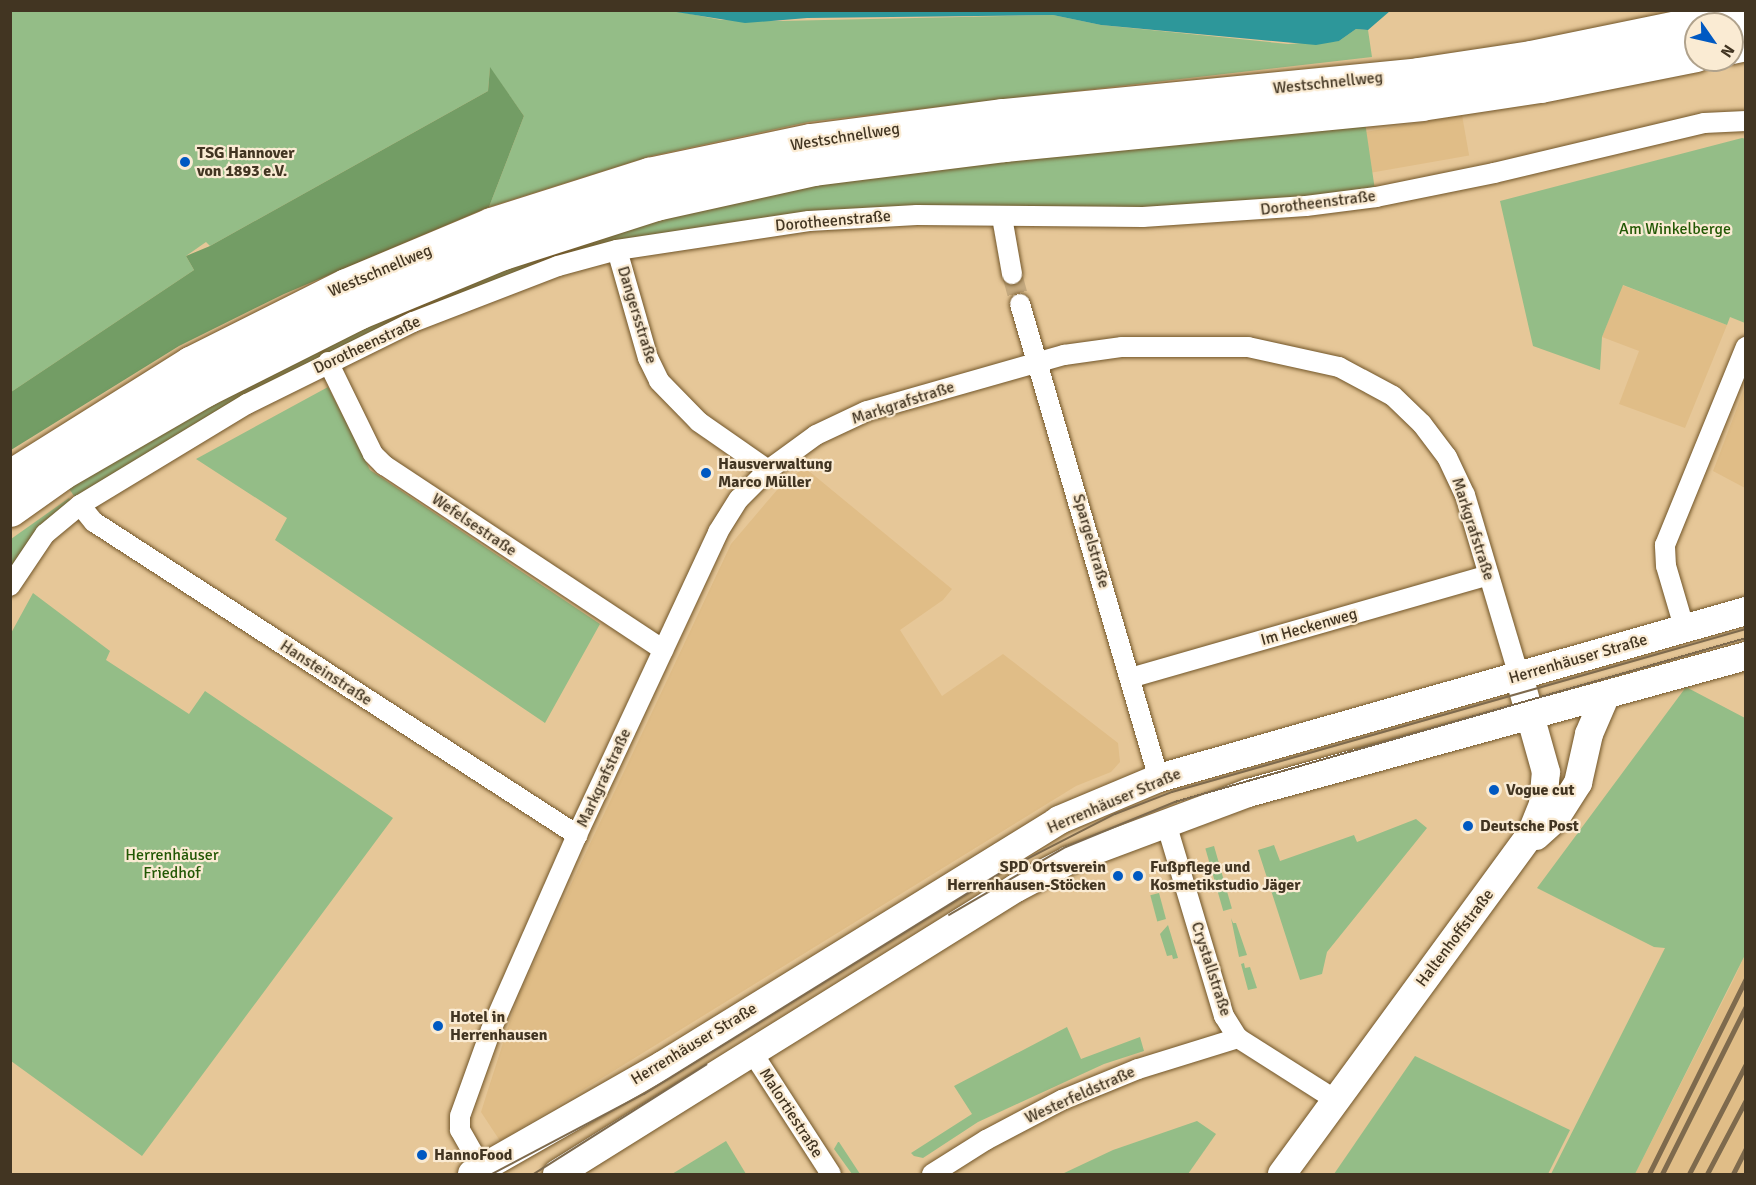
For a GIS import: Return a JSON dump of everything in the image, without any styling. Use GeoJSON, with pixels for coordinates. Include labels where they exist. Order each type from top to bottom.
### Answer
{"type":"FeatureCollection","features":[{"type":"Feature","properties":{"kind":"highway","name":"Westschnellweg"},"geometry":{"type":"LineString","coordinates":[[10,476],[190,363],[346,285],[491,224],[649,174],[810,140],[1003,115],[1429,72],[1554,53],[1746,13]]}},
{"type":"Feature","properties":{"kind":"highway","name":"Westschnellweg"},"geometry":{"type":"LineString","coordinates":[[10,510],[62,473],[205,390],[358,313],[503,253],[656,204],[814,169],[1005,145],[1421,104],[1551,84],[1684,57]]}},
{"type":"Feature","properties":{"kind":"street","name":"Dorotheenstraße"},"geometry":{"type":"LineString","coordinates":[[10,586],[45,534],[80,505],[247,404],[328,362],[498,287],[617,250],[809,221],[917,215],[1002,217],[1218,214],[1376,197],[1704,123],[1746,121]]}},
{"type":"Feature","properties":{"kind":"street"},"geometry":{"type":"LineString","coordinates":[[1002,217],[1012,274]]}},
{"type":"Feature","properties":{"kind":"street","name":"Dangersstraße"},"geometry":{"type":"LineString","coordinates":[[617,250],[648,358],[659,381],[699,422],[768,470]]}},
{"type":"Feature","properties":{"kind":"street","name":"Spargelstraße"},"geometry":{"type":"LineString","coordinates":[[1020,304],[1159,778]]}},
{"type":"Feature","properties":{"kind":"street","name":"Markgrafstraße"},"geometry":{"type":"LineString","coordinates":[[480,1172],[460,1130],[460,1116],[491,1030],[578,835],[718,532],[739,499],[768,470],[816,435],[867,411],[1038,363],[1122,347],[1248,346],[1308,357],[1363,377],[1408,410],[1447,457],[1465,495],[1519,676]]}},
{"type":"Feature","properties":{"kind":"street"},"geometry":{"type":"LineString","coordinates":[[1684,627],[1666,566],[1665,545],[1746,347]]}},
{"type":"Feature","properties":{"kind":"street","name":"Wefelsestraße"},"geometry":{"type":"LineString","coordinates":[[328,362],[373,454],[384,465],[663,650]]}},
{"type":"Feature","properties":{"kind":"street","name":"Hansteinstraße"},"geometry":{"type":"LineString","coordinates":[[80,505],[94,522],[578,835]]}},
{"type":"Feature","properties":{"kind":"street","name":"Im Heckenweg"},"geometry":{"type":"LineString","coordinates":[[1130,678],[1489,575]]}},
{"type":"Feature","properties":{"kind":"street","name":"Herrenhäuser Straße"},"geometry":{"type":"LineString","coordinates":[[480,1172],[663,1065],[1059,820],[1159,778],[1746,611]]}},
{"type":"Feature","properties":{"kind":"street"},"geometry":{"type":"LineString","coordinates":[[557,1174],[1016,888],[1069,860],[1248,793],[1605,697],[1746,656]]}},
{"type":"Feature","properties":{"kind":"street","name":"Haltenhoffstraße"},"geometry":{"type":"LineString","coordinates":[[1282,1174],[1334,1099],[1522,849],[1540,813],[1546,786],[1531,716],[1519,676]]}},
{"type":"Feature","properties":{"kind":"street"},"geometry":{"type":"LineString","coordinates":[[1522,849],[1555,819],[1570,797],[1585,764],[1589,734],[1605,697]]}},
{"type":"Feature","properties":{"kind":"street","name":"Crystallstraße"},"geometry":{"type":"LineString","coordinates":[[1167,823],[1224,1016],[1238,1038],[1334,1099]]}},
{"type":"Feature","properties":{"kind":"street","name":"Westerfeldstraße"},"geometry":{"type":"LineString","coordinates":[[932,1174],[986,1140],[1062,1100],[1138,1069],[1238,1038]]}},
{"type":"Feature","properties":{"kind":"street","name":"Malortiestraße"},"geometry":{"type":"LineString","coordinates":[[752,1052],[831,1174]]}},
{"type":"Feature","properties":{"kind":"shaded area"},"geometry":{"type":"Polygon","coordinates":[[[1462,115],[1469,155],[1364,174],[1357,134],[1462,115]]]}},
{"type":"Feature","properties":{"kind":"shaded area"},"geometry":{"type":"Polygon","coordinates":[[[1622,285],[1727,325],[1685,428],[1619,404],[1639,351],[1602,337],[1622,285]]]}},
{"type":"Feature","properties":{"kind":"shaded area"},"geometry":{"type":"Polygon","coordinates":[[[1745,387],[1745,488],[1713,471],[1745,387]]]}},
{"type":"Feature","properties":{"kind":"shaded area"},"geometry":{"type":"Polygon","coordinates":[[[804,467],[952,589],[943,600],[900,630],[942,696],[1003,654],[1118,743],[1120,762],[1111,772],[1076,786],[500,1141],[481,1112],[517,999],[731,544],[777,490],[804,467]]]}},
{"type":"Feature","properties":{"kind":"shaded area"},"geometry":{"type":"Polygon","coordinates":[[[1745,955],[1745,1174],[1635,1174],[1733,981],[1745,955]]]}},
{"type":"Feature","properties":{"kind":"green space"},"geometry":{"type":"Polygon","coordinates":[[[670,10],[721,20],[779,21],[1053,15],[1101,25],[1288,44],[1339,41],[1356,29],[1368,30],[1372,57],[808,122],[651,156],[489,207],[524,116],[490,68],[488,91],[210,246],[206,242],[186,256],[194,270],[11,392],[11,11],[670,10]]]}},
{"type":"Feature","properties":{"kind":"green space"},"geometry":{"type":"Polygon","coordinates":[[[490,67],[524,116],[489,207],[284,294],[179,346],[11,450],[11,392],[194,270],[186,256],[210,246],[488,91],[490,67]]]}},
{"type":"Feature","properties":{"kind":"green space"},"geometry":{"type":"Polygon","coordinates":[[[1365,122],[1376,197],[1306,206],[917,215],[617,250],[413,322],[80,505],[66,484],[359,321],[658,211],[898,166],[1365,122]]]}},
{"type":"Feature","properties":{"kind":"green space","name":"Am Winkelberge"},"geometry":{"type":"Polygon","coordinates":[[[1742,138],[1746,139],[1745,323],[1730,317],[1727,325],[1623,285],[1602,337],[1600,370],[1533,346],[1500,201],[1742,138]]]}},
{"type":"Feature","properties":{"kind":"green space"},"geometry":{"type":"Polygon","coordinates":[[[328,387],[370,470],[600,624],[545,723],[275,540],[287,518],[196,459],[328,387]]]}},
{"type":"Feature","properties":{"kind":"green space"},"geometry":{"type":"Polygon","coordinates":[[[69,498],[72,503],[11,568],[11,539],[69,498]]]}},
{"type":"Feature","properties":{"kind":"green space","name":"Herrenhäuser Friedhof"},"geometry":{"type":"Polygon","coordinates":[[[33,593],[110,651],[106,660],[189,714],[205,691],[393,818],[142,1156],[11,1061],[10,635],[33,593]]]}},
{"type":"Feature","properties":{"kind":"green space"},"geometry":{"type":"Polygon","coordinates":[[[1686,687],[1745,718],[1745,955],[1635,1174],[1551,1174],[1665,948],[1654,947],[1537,888],[1686,687]]]}},
{"type":"Feature","properties":{"kind":"green space"},"geometry":{"type":"Polygon","coordinates":[[[1416,819],[1427,828],[1327,952],[1322,974],[1300,980],[1258,850],[1274,845],[1280,861],[1354,835],[1357,842],[1416,819]]]}},
{"type":"Feature","properties":{"kind":"green space"},"geometry":{"type":"Polygon","coordinates":[[[1214,846],[1232,908],[1223,911],[1205,848],[1214,846]]]}},
{"type":"Feature","properties":{"kind":"green space"},"geometry":{"type":"Polygon","coordinates":[[[1159,893],[1166,919],[1157,921],[1150,895],[1159,893]]]}},
{"type":"Feature","properties":{"kind":"green space"},"geometry":{"type":"Polygon","coordinates":[[[1231,918],[1233,923],[1236,923],[1247,955],[1239,957],[1231,918]]]}},
{"type":"Feature","properties":{"kind":"green space"},"geometry":{"type":"Polygon","coordinates":[[[1168,925],[1178,958],[1173,959],[1172,955],[1167,956],[1160,934],[1168,925]]]}},
{"type":"Feature","properties":{"kind":"green space"},"geometry":{"type":"Polygon","coordinates":[[[1244,963],[1245,968],[1250,967],[1257,988],[1248,990],[1241,964],[1244,963]]]}},
{"type":"Feature","properties":{"kind":"green space"},"geometry":{"type":"Polygon","coordinates":[[[1067,1027],[1081,1059],[1140,1037],[1144,1051],[1104,1064],[978,1122],[923,1158],[911,1153],[972,1114],[954,1086],[1067,1027]]]}},
{"type":"Feature","properties":{"kind":"green space"},"geometry":{"type":"Polygon","coordinates":[[[1415,1056],[1570,1130],[1548,1174],[1334,1174],[1415,1056]]]}},
{"type":"Feature","properties":{"kind":"green space"},"geometry":{"type":"Polygon","coordinates":[[[1197,1121],[1216,1134],[1188,1174],[1062,1174],[1113,1150],[1197,1121]]]}},
{"type":"Feature","properties":{"kind":"green space"},"geometry":{"type":"Polygon","coordinates":[[[726,1141],[746,1174],[672,1174],[726,1141]]]}},
{"type":"Feature","properties":{"kind":"green space"},"geometry":{"type":"Polygon","coordinates":[[[838,1142],[860,1174],[852,1174],[834,1149],[838,1142]]]}},
{"type":"Feature","properties":{"kind":"water"},"geometry":{"type":"Polygon","coordinates":[[[670,11],[1390,11],[1368,30],[1356,29],[1339,41],[1316,45],[1101,25],[1053,15],[807,18],[745,23],[670,11]]]}},
{"type":"Feature","properties":{"kind":"tunnel"},"geometry":{"type":"LineString","coordinates":[[1012,274],[1020,304]]}},
{"type":"Feature","properties":{"kind":"tram line"},"geometry":{"type":"LineString","coordinates":[[492,1174],[644,1094],[1002,872],[1115,814],[1172,792],[1746,629]]}},
{"type":"Feature","properties":{"kind":"tram line"},"geometry":{"type":"LineString","coordinates":[[949,915],[1066,847],[1175,802],[1746,638]]}},
{"type":"Feature","properties":{"kind":"tram line"},"geometry":{"type":"LineString","coordinates":[[534,1174],[706,1065]]}},
{"type":"Feature","properties":{"kind":"railway"},"geometry":{"type":"LineString","coordinates":[[1649,1174],[1746,979]]}},
{"type":"Feature","properties":{"kind":"railway"},"geometry":{"type":"LineString","coordinates":[[1662,1174],[1746,1006]]}},
{"type":"Feature","properties":{"kind":"railway"},"geometry":{"type":"LineString","coordinates":[[1689,1174],[1746,1064]]}},
{"type":"Feature","properties":{"kind":"railway"},"geometry":{"type":"LineString","coordinates":[[1707,1174],[1746,1100]]}},
{"type":"Feature","properties":{"kind":"railway"},"geometry":{"type":"LineString","coordinates":[[1733,1174],[1746,1149]]}},
{"type":"Feature","properties":{"kind":"place","name":"TSG Hannover von 1893 e.V."},"geometry":{"type":"Point","coordinates":[185,162]}},
{"type":"Feature","properties":{"kind":"place","name":"Hausverwaltung Marco Müller"},"geometry":{"type":"Point","coordinates":[706,473]}},
{"type":"Feature","properties":{"kind":"place","name":"Vogue cut"},"geometry":{"type":"Point","coordinates":[1494,790]}},
{"type":"Feature","properties":{"kind":"place","name":"Deutsche Post"},"geometry":{"type":"Point","coordinates":[1468,826]}},
{"type":"Feature","properties":{"kind":"place","name":"SPD Ortsverein Herrenhausen-Stöcken"},"geometry":{"type":"Point","coordinates":[1118,876]}},
{"type":"Feature","properties":{"kind":"place","name":"Fußpflege und Kosmetikstudio Jäger"},"geometry":{"type":"Point","coordinates":[1138,876]}},
{"type":"Feature","properties":{"kind":"place","name":"Hotel in Herrenhausen"},"geometry":{"type":"Point","coordinates":[438,1026]}},
{"type":"Feature","properties":{"kind":"place","name":"HannoFood"},"geometry":{"type":"Point","coordinates":[422,1155]}}]}
